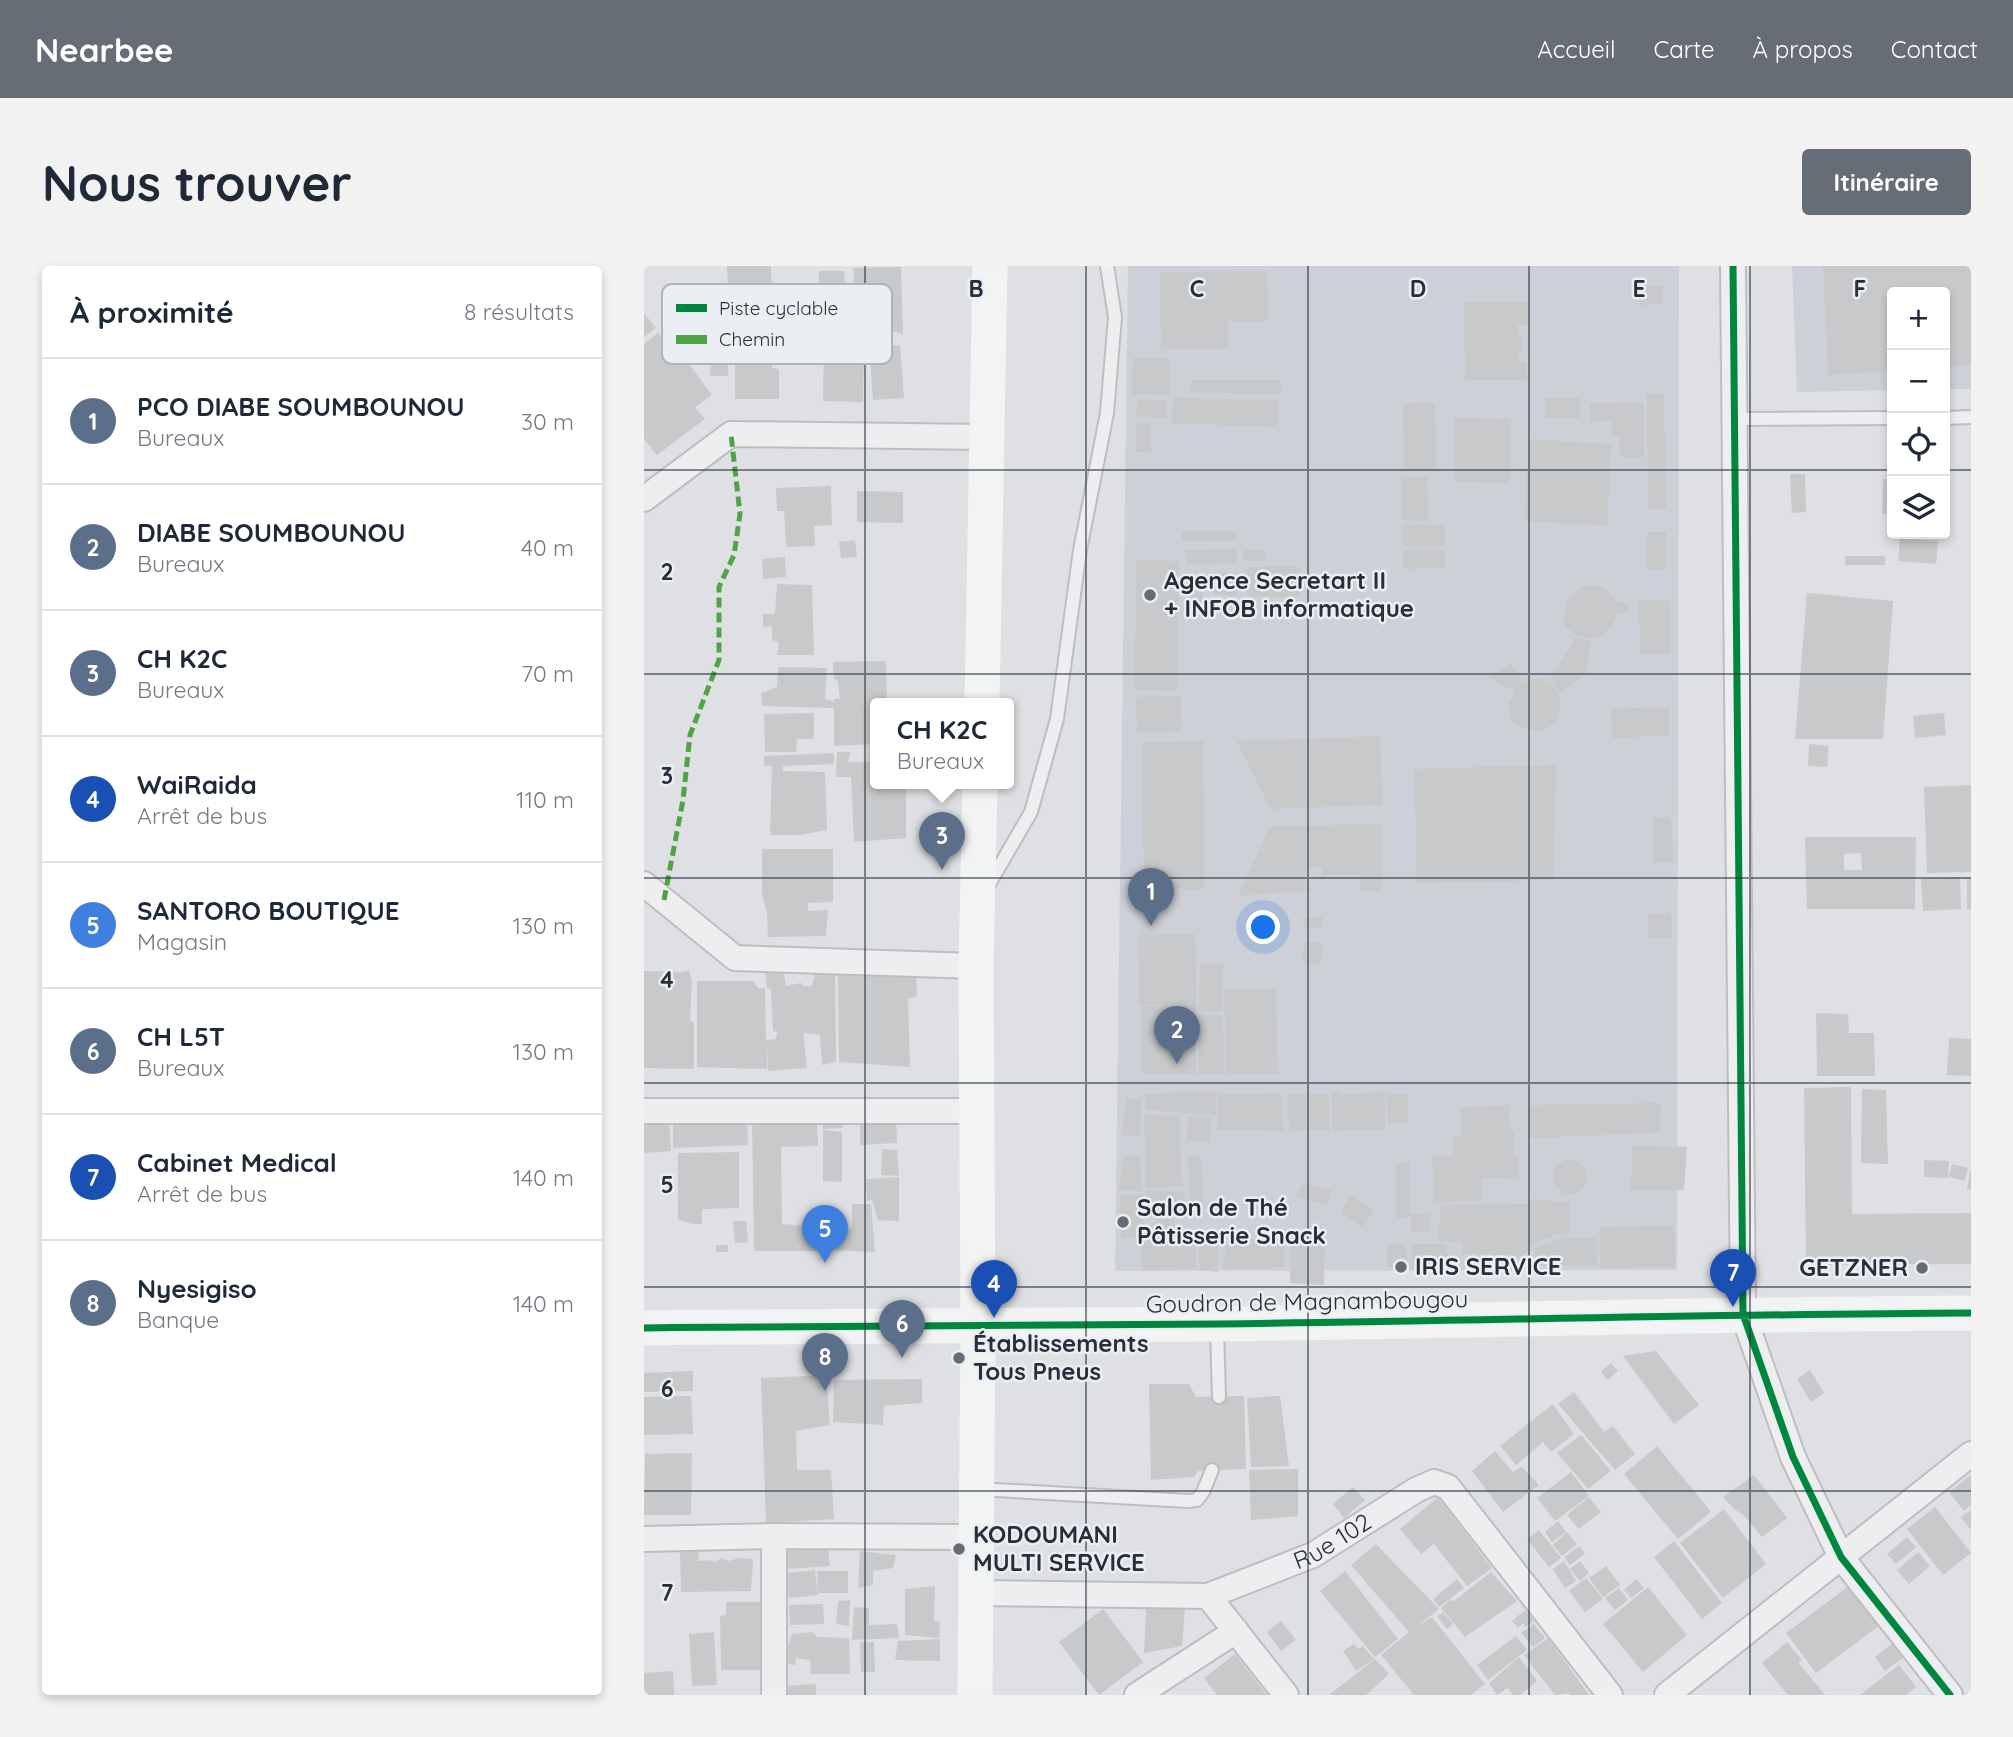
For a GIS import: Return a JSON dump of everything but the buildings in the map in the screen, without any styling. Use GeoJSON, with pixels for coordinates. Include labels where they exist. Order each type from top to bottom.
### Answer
{"type":"FeatureCollection","features":[{"type":"Feature","properties":{"kind":"street"},"geometry":{"type":"LineString","coordinates":[[982,698],[990,266]]}},
{"type":"Feature","properties":{"kind":"street"},"geometry":{"type":"LineString","coordinates":[[1733,266],[1743,1314],[1793,1457],[1841,1557],[1950,1695]]}},
{"type":"Feature","properties":{"kind":"street"},"geometry":{"type":"LineString","coordinates":[[644,499],[732,434],[987,437]]}},
{"type":"Feature","properties":{"kind":"street"},"geometry":{"type":"LineString","coordinates":[[975,1695],[978,1324],[976,966],[980,789]]}},
{"type":"Feature","properties":{"kind":"street"},"geometry":{"type":"LineString","coordinates":[[644,884],[735,958],[976,966]]}},
{"type":"Feature","properties":{"kind":"street"},"geometry":{"type":"LineString","coordinates":[[644,1111],[977,1111]]}},
{"type":"Feature","properties":{"kind":"street","name":"Goudron de Magnambougou"},"geometry":{"type":"LineString","coordinates":[[644,1328],[1217,1324],[1743,1314],[1971,1313]]}},
{"type":"Feature","properties":{"kind":"street"},"geometry":{"type":"LineString","coordinates":[[1667,1695],[1971,1454]]}},
{"type":"Feature","properties":{"kind":"street","name":"Rue 102"},"geometry":{"type":"LineString","coordinates":[[976,1593],[1208,1596],[1313,1555],[1416,1490],[1434,1482],[1448,1487],[1610,1695]]}},
{"type":"Feature","properties":{"kind":"street"},"geometry":{"type":"LineString","coordinates":[[644,1539],[774,1536],[976,1537]]}},
{"type":"Feature","properties":{"kind":"street"},"geometry":{"type":"LineString","coordinates":[[774,1536],[774,1695]]}},
{"type":"Feature","properties":{"kind":"street"},"geometry":{"type":"LineString","coordinates":[[1208,1596],[1286,1695]]}},
{"type":"Feature","properties":{"kind":"street"},"geometry":{"type":"LineString","coordinates":[[1137,1695],[1236,1631]]}},
{"type":"Feature","properties":{"kind":"lane"},"geometry":{"type":"LineString","coordinates":[[978,903],[1031,813],[1056,719],[1080,550],[1107,413],[1115,317],[1107,266]]}},
{"type":"Feature","properties":{"kind":"lane"},"geometry":{"type":"LineString","coordinates":[[1950,418],[1971,417]]}},
{"type":"Feature","properties":{"kind":"lane"},"geometry":{"type":"LineString","coordinates":[[1735,419],[1887,418]]}},
{"type":"Feature","properties":{"kind":"lane"},"geometry":{"type":"LineString","coordinates":[[1217,1324],[1219,1397]]}},
{"type":"Feature","properties":{"kind":"lane"},"geometry":{"type":"LineString","coordinates":[[977,1489],[1188,1501],[1197,1500],[1212,1471]]}},
{"type":"Feature","properties":{"kind":"shaded area"},"geometry":{"type":"Polygon","coordinates":[[[1128,266],[1679,266],[1677,1270],[1115,1271],[1128,266]]]}},
{"type":"Feature","properties":{"kind":"shaded area"},"geometry":{"type":"Polygon","coordinates":[[[1792,266],[1971,266],[1971,389],[1950,389],[1950,287],[1887,287],[1887,390],[1797,392],[1792,266]]]}},
{"type":"Feature","properties":{"kind":"marked path"},"geometry":{"type":"LineString","coordinates":[[664,900],[683,800],[690,735],[719,660],[719,587],[734,555],[740,514],[731,434]]}},
{"type":"Feature","properties":{"kind":"cycle path"},"geometry":{"type":"LineString","coordinates":[[1733,266],[1743,1314],[1793,1457],[1841,1557],[1950,1695]]}},
{"type":"Feature","properties":{"kind":"cycle path"},"geometry":{"type":"LineString","coordinates":[[644,1328],[1218,1324],[1971,1313]]}},
{"type":"Feature","properties":{"kind":"place","name":"Agence Secretart II + INFOB informatique"},"geometry":{"type":"Point","coordinates":[1150,595]}},
{"type":"Feature","properties":{"kind":"place","name":"CH K2C"},"geometry":{"type":"Point","coordinates":[942,870]}},
{"type":"Feature","properties":{"kind":"place","name":"PCO DIABE SOUMBOUNOU"},"geometry":{"type":"Point","coordinates":[1151,926]}},
{"type":"Feature","properties":{"kind":"place","name":"DIABE SOUMBOUNOU"},"geometry":{"type":"Point","coordinates":[1177,1064]}},
{"type":"Feature","properties":{"kind":"place","name":"Salon de Thé Pâtisserie Snack"},"geometry":{"type":"Point","coordinates":[1123,1222]}},
{"type":"Feature","properties":{"kind":"place","name":"SANTORO BOUTIQUE"},"geometry":{"type":"Point","coordinates":[825,1263]}},
{"type":"Feature","properties":{"kind":"place","name":"IRIS SERVICE"},"geometry":{"type":"Point","coordinates":[1401,1267]}},
{"type":"Feature","properties":{"kind":"place","name":"GETZNER"},"geometry":{"type":"Point","coordinates":[1922,1268]}},
{"type":"Feature","properties":{"kind":"place","name":"Cabinet Medical"},"geometry":{"type":"Point","coordinates":[1733,1307]}},
{"type":"Feature","properties":{"kind":"place","name":"WaiRaida"},"geometry":{"type":"Point","coordinates":[994,1318]}},
{"type":"Feature","properties":{"kind":"place","name":"CH L5T"},"geometry":{"type":"Point","coordinates":[902,1358]}},
{"type":"Feature","properties":{"kind":"place","name":"Établissements Tous Pneus"},"geometry":{"type":"Point","coordinates":[959,1358]}},
{"type":"Feature","properties":{"kind":"place","name":"Nyesigiso"},"geometry":{"type":"Point","coordinates":[825,1391]}},
{"type":"Feature","properties":{"kind":"place","name":"KODOUMANI MULTI SERVICE"},"geometry":{"type":"Point","coordinates":[959,1549]}}]}
